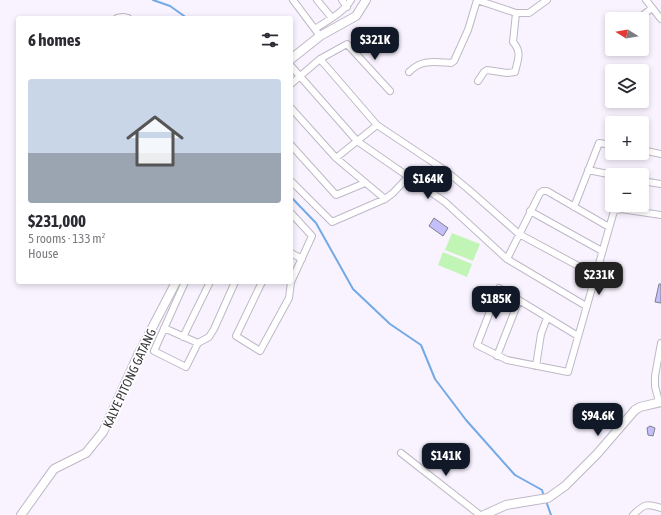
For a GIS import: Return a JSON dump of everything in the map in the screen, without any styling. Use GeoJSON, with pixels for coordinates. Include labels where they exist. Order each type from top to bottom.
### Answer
{"type":"FeatureCollection","features":[{"type":"Feature","properties":{"kind":"street"},"geometry":{"type":"LineString","coordinates":[[293,0],[320,36]]}},
{"type":"Feature","properties":{"kind":"street"},"geometry":{"type":"LineString","coordinates":[[317,0],[332,18]]}},
{"type":"Feature","properties":{"kind":"street"},"geometry":{"type":"LineString","coordinates":[[342,0],[347,7]]}},
{"type":"Feature","properties":{"kind":"street"},"geometry":{"type":"LineString","coordinates":[[315,29],[347,7],[351,0]]}},
{"type":"Feature","properties":{"kind":"street"},"geometry":{"type":"LineString","coordinates":[[293,57],[320,36],[356,16],[366,0]]}},
{"type":"Feature","properties":{"kind":"street"},"geometry":{"type":"LineString","coordinates":[[409,72],[418,64],[423,62],[451,63],[454,61],[468,30],[477,0],[516,13],[529,13],[547,0]]}},
{"type":"Feature","properties":{"kind":"street"},"geometry":{"type":"LineString","coordinates":[[646,0],[661,19]]}},
{"type":"Feature","properties":{"kind":"street"},"geometry":{"type":"LineString","coordinates":[[647,12],[652,8]]}},
{"type":"Feature","properties":{"kind":"street"},"geometry":{"type":"LineString","coordinates":[[478,81],[487,70],[507,73],[515,72],[519,52],[517,46],[513,42],[516,13]]}},
{"type":"Feature","properties":{"kind":"street"},"geometry":{"type":"LineString","coordinates":[[293,82],[320,59],[347,44],[390,91]]}},
{"type":"Feature","properties":{"kind":"street"},"geometry":{"type":"LineString","coordinates":[[320,59],[377,125],[446,171],[519,234],[595,275]]}},
{"type":"Feature","properties":{"kind":"street"},"geometry":{"type":"LineString","coordinates":[[293,68],[357,141],[445,202],[507,259],[586,306]]}},
{"type":"Feature","properties":{"kind":"street"},"geometry":{"type":"LineString","coordinates":[[293,110],[336,158],[385,199]]}},
{"type":"Feature","properties":{"kind":"street"},"geometry":{"type":"LineString","coordinates":[[336,158],[377,125]]}},
{"type":"Feature","properties":{"kind":"street"},"geometry":{"type":"LineString","coordinates":[[574,207],[599,142],[605,143]]}},
{"type":"Feature","properties":{"kind":"street"},"geometry":{"type":"LineString","coordinates":[[293,147],[336,195],[365,183]]}},
{"type":"Feature","properties":{"kind":"street"},"geometry":{"type":"LineString","coordinates":[[649,151],[661,154]]}},
{"type":"Feature","properties":{"kind":"street"},"geometry":{"type":"LineString","coordinates":[[588,170],[605,173]]}},
{"type":"Feature","properties":{"kind":"street"},"geometry":{"type":"LineString","coordinates":[[293,182],[332,222],[385,199],[393,193],[409,176]]}},
{"type":"Feature","properties":{"kind":"street"},"geometry":{"type":"LineString","coordinates":[[649,181],[661,184]]}},
{"type":"Feature","properties":{"kind":"street"},"geometry":{"type":"LineString","coordinates":[[507,259],[530,211],[540,193],[545,190],[609,227]]}},
{"type":"Feature","properties":{"kind":"street"},"geometry":{"type":"LineString","coordinates":[[578,336],[499,288],[477,345],[497,356],[568,372],[612,214],[618,209],[661,215]]}},
{"type":"Feature","properties":{"kind":"street"},"geometry":{"type":"LineString","coordinates":[[530,211],[602,251]]}},
{"type":"Feature","properties":{"kind":"street"},"geometry":{"type":"LineString","coordinates":[[293,215],[312,236],[293,278]]}},
{"type":"Feature","properties":{"kind":"street"},"geometry":{"type":"LineString","coordinates":[[293,254],[302,259]]}},
{"type":"Feature","properties":{"kind":"street","name":"KALYE PITONG GATANG"},"geometry":{"type":"LineString","coordinates":[[21,515],[54,469],[86,453],[103,432],[138,355],[175,284]]}},
{"type":"Feature","properties":{"kind":"street"},"geometry":{"type":"LineString","coordinates":[[185,284],[154,351],[186,367],[198,344],[209,337],[214,329],[234,284]]}},
{"type":"Feature","properties":{"kind":"street"},"geometry":{"type":"LineString","coordinates":[[183,337],[209,284]]}},
{"type":"Feature","properties":{"kind":"street"},"geometry":{"type":"LineString","coordinates":[[261,284],[236,336],[260,351],[289,298],[290,284]]}},
{"type":"Feature","properties":{"kind":"street"},"geometry":{"type":"LineString","coordinates":[[497,356],[519,300]]}},
{"type":"Feature","properties":{"kind":"street"},"geometry":{"type":"LineString","coordinates":[[536,366],[541,334],[547,318]]}},
{"type":"Feature","properties":{"kind":"street"},"geometry":{"type":"LineString","coordinates":[[164,328],[198,344]]}},
{"type":"Feature","properties":{"kind":"street"},"geometry":{"type":"LineString","coordinates":[[484,515],[506,505],[544,498],[570,481],[597,454],[635,410],[640,407],[660,402],[655,386],[655,376],[661,343]]}},
{"type":"Feature","properties":{"kind":"street"},"geometry":{"type":"LineString","coordinates":[[401,453],[480,515]]}},
{"type":"Feature","properties":{"kind":"street"},"geometry":{"type":"LineString","coordinates":[[633,515],[644,506],[651,505],[661,508]]}},
{"type":"Feature","properties":{"kind":"green space"},"geometry":{"type":"Polygon","coordinates":[[[452,233],[480,244],[473,261],[445,250],[452,233]]]}},
{"type":"Feature","properties":{"kind":"green space"},"geometry":{"type":"Polygon","coordinates":[[[443,252],[472,264],[467,277],[438,265],[443,252]]]}},
{"type":"Feature","properties":{"kind":"building"},"geometry":{"type":"Polygon","coordinates":[[[434,218],[448,228],[443,236],[429,226],[434,218]]]}},
{"type":"Feature","properties":{"kind":"building"},"geometry":{"type":"Polygon","coordinates":[[[659,284],[661,284],[661,303],[655,302],[659,284]]]}},
{"type":"Feature","properties":{"kind":"building"},"geometry":{"type":"Polygon","coordinates":[[[650,426],[655,428],[653,436],[648,435],[647,428],[650,426]]]}},
{"type":"Feature","properties":{"kind":"waterway"},"geometry":{"type":"LineString","coordinates":[[153,0],[170,6],[184,16]]}},
{"type":"Feature","properties":{"kind":"waterway"},"geometry":{"type":"LineString","coordinates":[[293,199],[316,223],[353,289],[390,324],[421,345],[435,379],[466,420],[515,475],[542,490],[544,497]]}},
{"type":"Feature","properties":{"kind":"waterway"},"geometry":{"type":"LineString","coordinates":[[546,501],[551,515]]}}]}
